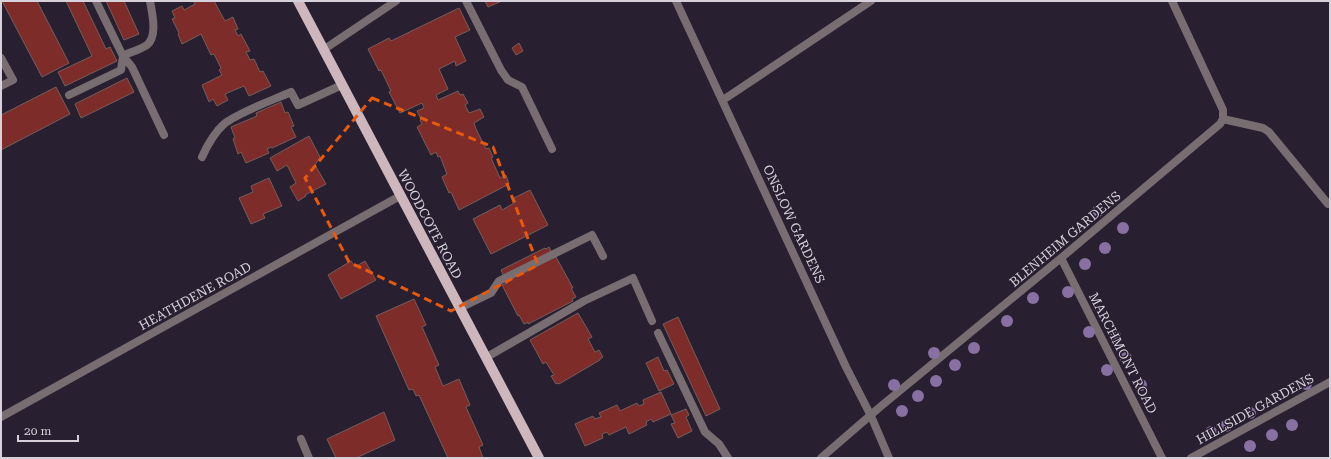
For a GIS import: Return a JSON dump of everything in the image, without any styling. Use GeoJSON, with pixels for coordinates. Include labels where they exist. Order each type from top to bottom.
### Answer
{"type":"FeatureCollection","features":[{"type":"Feature","properties":{"kind":"main road","name":"WOODCOTE ROAD"},"geometry":{"type":"LineString","coordinates":[[298,1],[539,458]]}},
{"type":"Feature","properties":{"kind":"street"},"geometry":{"type":"LineString","coordinates":[[96,1],[123,56],[132,67],[164,135]]}},
{"type":"Feature","properties":{"kind":"street"},"geometry":{"type":"LineString","coordinates":[[123,56],[147,44],[152,38],[153,28],[150,1]]}},
{"type":"Feature","properties":{"kind":"street"},"geometry":{"type":"LineString","coordinates":[[323,50],[396,1]]}},
{"type":"Feature","properties":{"kind":"street"},"geometry":{"type":"LineString","coordinates":[[466,1],[500,70],[508,80],[522,87],[552,149]]}},
{"type":"Feature","properties":{"kind":"street","name":"ONSLOW GARDENS"},"geometry":{"type":"LineString","coordinates":[[676,1],[846,367],[871,416],[889,458]]}},
{"type":"Feature","properties":{"kind":"street"},"geometry":{"type":"LineString","coordinates":[[723,100],[872,1]]}},
{"type":"Feature","properties":{"kind":"street"},"geometry":{"type":"LineString","coordinates":[[1172,1],[1223,110],[1223,118],[1263,128],[1269,132],[1328,204]]}},
{"type":"Feature","properties":{"kind":"street"},"geometry":{"type":"LineString","coordinates":[[69,95],[121,70],[123,56]]}},
{"type":"Feature","properties":{"kind":"street"},"geometry":{"type":"LineString","coordinates":[[1,58],[12,80],[1,86]]}},
{"type":"Feature","properties":{"kind":"street"},"geometry":{"type":"LineString","coordinates":[[202,157],[218,131],[225,124],[238,116],[291,92],[298,105],[342,85]]}},
{"type":"Feature","properties":{"kind":"street","name":"BLENHEIM GARDENS"},"geometry":{"type":"LineString","coordinates":[[821,458],[1215,128],[1223,118]]}},
{"type":"Feature","properties":{"kind":"street","name":"HEATHDENE ROAD"},"geometry":{"type":"LineString","coordinates":[[1,417],[400,196]]}},
{"type":"Feature","properties":{"kind":"street"},"geometry":{"type":"LineString","coordinates":[[460,308],[491,293],[499,280],[592,235],[603,256]]}},
{"type":"Feature","properties":{"kind":"street","name":"MARCHMONT ROAD"},"geometry":{"type":"LineString","coordinates":[[1061,258],[1162,458]]}},
{"type":"Feature","properties":{"kind":"street"},"geometry":{"type":"LineString","coordinates":[[487,357],[584,301],[633,278],[652,321]]}},
{"type":"Feature","properties":{"kind":"street"},"geometry":{"type":"LineString","coordinates":[[658,333],[705,432],[719,444],[728,458]]}},
{"type":"Feature","properties":{"kind":"street","name":"HILLSIDE GARDENS"},"geometry":{"type":"LineString","coordinates":[[1192,458],[1330,382]]}},
{"type":"Feature","properties":{"kind":"street"},"geometry":{"type":"LineString","coordinates":[[301,439],[309,458]]}},
{"type":"Feature","properties":{"kind":"highlighted area"},"geometry":{"type":"Polygon","coordinates":[[[372,98],[493,147],[538,265],[451,311],[349,262],[305,178],[372,98]]]}},
{"type":"Feature","properties":{"kind":"building"},"geometry":{"type":"Polygon","coordinates":[[[2,1],[37,1],[69,63],[42,77],[2,1]]]}},
{"type":"Feature","properties":{"kind":"building"},"geometry":{"type":"Polygon","coordinates":[[[66,1],[83,1],[106,49],[110,47],[117,61],[65,86],[58,72],[92,56],[66,1]]]}},
{"type":"Feature","properties":{"kind":"building"},"geometry":{"type":"Polygon","coordinates":[[[106,1],[124,1],[139,34],[124,40],[106,1]]]}},
{"type":"Feature","properties":{"kind":"building"},"geometry":{"type":"Polygon","coordinates":[[[193,1],[214,1],[225,21],[233,17],[238,29],[235,30],[238,36],[241,34],[250,51],[246,52],[250,60],[254,59],[260,72],[263,71],[271,86],[249,96],[244,86],[225,94],[228,100],[217,106],[213,99],[209,102],[202,85],[222,75],[219,70],[221,68],[214,54],[211,55],[201,34],[182,44],[178,34],[179,33],[172,19],[175,18],[172,11],[182,6],[184,10],[195,4],[193,1]]]}},
{"type":"Feature","properties":{"kind":"building"},"geometry":{"type":"Polygon","coordinates":[[[485,1],[502,1],[488,7],[485,1]]]}},
{"type":"Feature","properties":{"kind":"building"},"geometry":{"type":"Polygon","coordinates":[[[459,8],[470,30],[455,37],[466,61],[456,66],[455,61],[439,69],[448,89],[436,95],[438,100],[458,91],[460,95],[463,94],[468,103],[465,105],[469,113],[480,109],[484,117],[474,123],[476,129],[486,149],[489,148],[493,157],[491,158],[500,178],[506,175],[509,184],[459,210],[442,177],[447,174],[440,156],[438,157],[436,152],[431,155],[417,127],[422,124],[417,111],[424,108],[422,103],[400,113],[389,92],[391,91],[381,70],[379,71],[368,49],[389,38],[391,41],[459,8]]]}},
{"type":"Feature","properties":{"kind":"building"},"geometry":{"type":"Polygon","coordinates":[[[519,43],[523,51],[516,55],[512,48],[519,43]]]}},
{"type":"Feature","properties":{"kind":"building"},"geometry":{"type":"Polygon","coordinates":[[[127,78],[134,92],[81,118],[75,104],[127,78]]]}},
{"type":"Feature","properties":{"kind":"building"},"geometry":{"type":"Polygon","coordinates":[[[56,87],[70,114],[1,150],[1,115],[56,87]]]}},
{"type":"Feature","properties":{"kind":"building"},"geometry":{"type":"Polygon","coordinates":[[[281,102],[285,113],[288,112],[294,126],[291,127],[296,137],[267,149],[269,153],[246,163],[241,152],[238,154],[231,127],[257,116],[256,113],[281,102]]]}},
{"type":"Feature","properties":{"kind":"building"},"geometry":{"type":"Polygon","coordinates":[[[309,136],[320,157],[315,165],[326,184],[305,195],[306,196],[298,201],[290,187],[296,183],[287,165],[277,171],[270,158],[309,136]]]}},
{"type":"Feature","properties":{"kind":"building"},"geometry":{"type":"Polygon","coordinates":[[[269,178],[282,206],[263,214],[265,218],[251,224],[239,198],[253,192],[251,186],[269,178]]]}},
{"type":"Feature","properties":{"kind":"building"},"geometry":{"type":"Polygon","coordinates":[[[530,190],[548,225],[491,254],[473,219],[500,205],[502,210],[516,202],[514,198],[530,190]]]}},
{"type":"Feature","properties":{"kind":"building"},"geometry":{"type":"Polygon","coordinates":[[[549,247],[573,288],[571,288],[576,297],[572,299],[573,301],[528,324],[528,322],[524,324],[519,315],[518,316],[502,285],[507,283],[501,270],[549,247]]]}},
{"type":"Feature","properties":{"kind":"building"},"geometry":{"type":"Polygon","coordinates":[[[351,261],[355,267],[365,261],[376,280],[341,299],[328,275],[351,261]]]}},
{"type":"Feature","properties":{"kind":"building"},"geometry":{"type":"Polygon","coordinates":[[[414,299],[426,325],[422,327],[439,365],[435,367],[443,386],[459,379],[470,405],[466,407],[483,445],[479,447],[483,458],[448,458],[419,395],[416,396],[413,389],[409,390],[376,316],[414,299]]]}},
{"type":"Feature","properties":{"kind":"building"},"geometry":{"type":"Polygon","coordinates":[[[578,313],[592,337],[588,339],[595,352],[599,350],[603,357],[559,384],[556,384],[551,376],[554,375],[546,362],[543,364],[530,340],[578,313]]]}},
{"type":"Feature","properties":{"kind":"building"},"geometry":{"type":"Polygon","coordinates":[[[678,317],[720,409],[706,416],[663,324],[678,317]]]}},
{"type":"Feature","properties":{"kind":"building"},"geometry":{"type":"Polygon","coordinates":[[[658,357],[664,371],[667,370],[674,384],[659,391],[646,363],[658,357]]]}},
{"type":"Feature","properties":{"kind":"building"},"geometry":{"type":"Polygon","coordinates":[[[661,392],[671,414],[653,422],[651,419],[646,422],[647,425],[629,434],[626,427],[609,435],[607,432],[602,434],[603,438],[585,446],[575,424],[593,416],[595,419],[601,417],[599,413],[617,405],[620,411],[637,403],[639,406],[644,404],[643,400],[661,392]]]}},
{"type":"Feature","properties":{"kind":"building"},"geometry":{"type":"Polygon","coordinates":[[[686,409],[689,415],[686,417],[692,431],[678,438],[671,424],[675,423],[671,415],[686,409]]]}},
{"type":"Feature","properties":{"kind":"building"},"geometry":{"type":"Polygon","coordinates":[[[384,412],[395,440],[356,458],[336,458],[327,439],[384,412]]]}}]}
